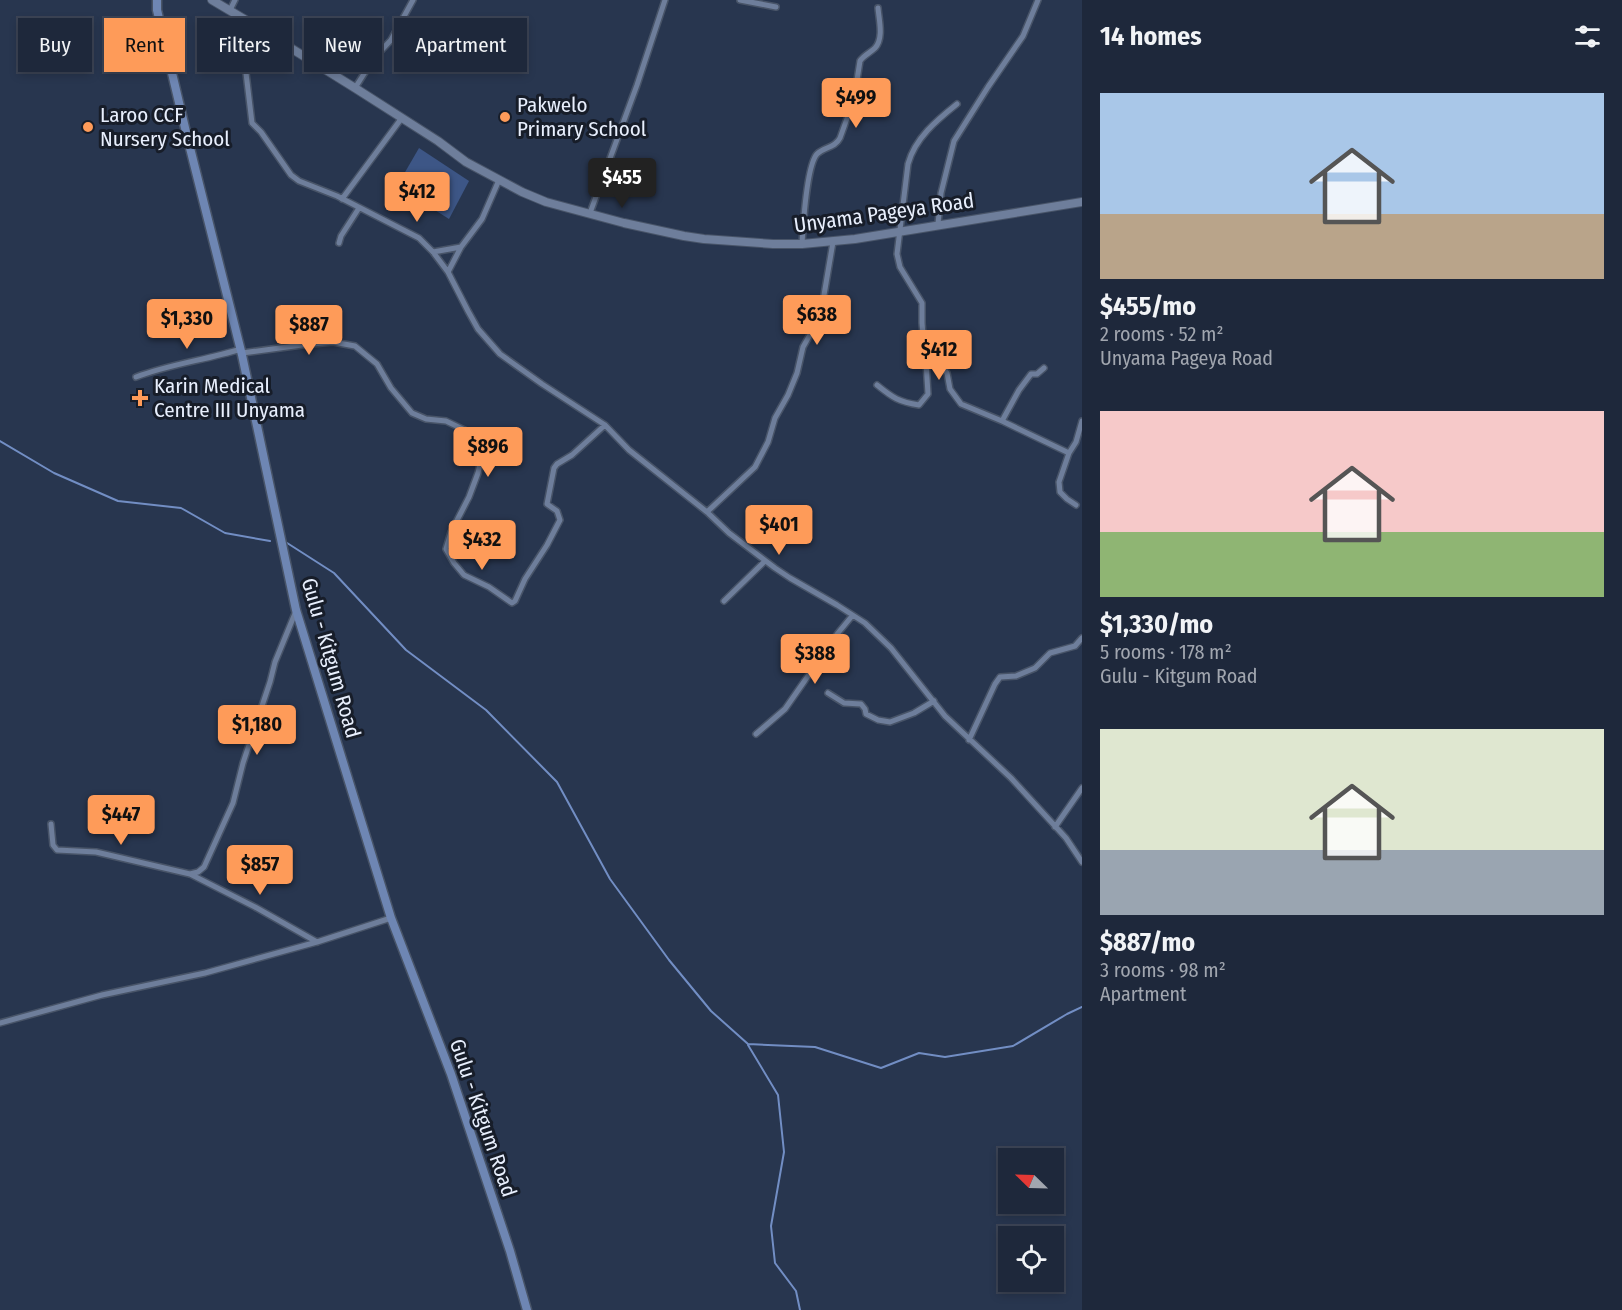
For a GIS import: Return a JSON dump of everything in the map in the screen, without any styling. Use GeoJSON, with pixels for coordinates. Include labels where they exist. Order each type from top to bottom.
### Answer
{"type":"FeatureCollection","features":[{"type":"Feature","properties":{"kind":"main road","name":"Gulu - Kitgum Road"},"geometry":{"type":"LineString","coordinates":[[157,0],[186,132],[241,351],[296,610],[391,918],[451,1074],[510,1251],[527,1310]]}},
{"type":"Feature","properties":{"kind":"street","name":"Unyama Pageya Road"},"geometry":{"type":"LineString","coordinates":[[212,0],[243,18]]}},
{"type":"Feature","properties":{"kind":"street"},"geometry":{"type":"LineString","coordinates":[[230,10],[235,0]]}},
{"type":"Feature","properties":{"kind":"street"},"geometry":{"type":"LineString","coordinates":[[355,88],[374,58],[391,40],[413,0]]}},
{"type":"Feature","properties":{"kind":"street"},"geometry":{"type":"LineString","coordinates":[[590,213],[637,85],[665,0]]}},
{"type":"Feature","properties":{"kind":"street"},"geometry":{"type":"LineString","coordinates":[[740,0],[776,7]]}},
{"type":"Feature","properties":{"kind":"street"},"geometry":{"type":"LineString","coordinates":[[938,224],[941,193],[954,141],[1023,36],[1038,0]]}},
{"type":"Feature","properties":{"kind":"street"},"geometry":{"type":"LineString","coordinates":[[802,244],[812,164],[817,154],[837,143],[840,138],[854,99],[862,58],[875,48],[879,39],[878,8]]}},
{"type":"Feature","properties":{"kind":"street","name":"Unyama Pageya Road"},"geometry":{"type":"LineString","coordinates":[[292,48],[438,141],[466,162],[522,192],[546,202],[684,236],[773,244],[833,242],[1082,202]]}},
{"type":"Feature","properties":{"kind":"street"},"geometry":{"type":"LineString","coordinates":[[246,72],[252,123],[295,179],[342,199],[419,238],[448,272],[478,329],[500,354],[605,425],[630,450],[765,561],[864,623],[891,648],[945,716],[1011,778],[1066,838],[1082,861]]}},
{"type":"Feature","properties":{"kind":"street"},"geometry":{"type":"LineString","coordinates":[[877,385],[904,403],[919,405],[928,394],[924,330],[921,323],[922,303],[900,267],[897,254],[908,164],[912,152],[935,121],[957,104]]}},
{"type":"Feature","properties":{"kind":"street"},"geometry":{"type":"LineString","coordinates":[[342,199],[401,118]]}},
{"type":"Feature","properties":{"kind":"street"},"geometry":{"type":"LineString","coordinates":[[448,272],[461,247],[482,219],[500,180]]}},
{"type":"Feature","properties":{"kind":"street"},"geometry":{"type":"LineString","coordinates":[[339,243],[359,208]]}},
{"type":"Feature","properties":{"kind":"street"},"geometry":{"type":"LineString","coordinates":[[707,512],[755,468],[768,442],[775,418],[788,395],[797,373],[803,347],[823,301],[833,242]]}},
{"type":"Feature","properties":{"kind":"street"},"geometry":{"type":"LineString","coordinates":[[433,252],[461,247]]}},
{"type":"Feature","properties":{"kind":"street"},"geometry":{"type":"LineString","coordinates":[[136,377],[187,362],[241,351],[333,342],[355,346],[376,364],[391,388],[412,413],[426,419],[446,420],[480,439],[483,450],[478,473],[469,497],[451,532],[446,549],[454,563],[469,579],[489,587],[512,603],[560,520],[557,511],[547,504],[554,468],[605,425]]}},
{"type":"Feature","properties":{"kind":"street"},"geometry":{"type":"LineString","coordinates":[[924,346],[947,374],[950,389],[961,404],[1069,453]]}},
{"type":"Feature","properties":{"kind":"street"},"geometry":{"type":"LineString","coordinates":[[1002,421],[1019,390],[1031,374],[1037,374],[1044,368]]}},
{"type":"Feature","properties":{"kind":"street"},"geometry":{"type":"LineString","coordinates":[[1076,506],[1060,492],[1059,482],[1082,421]]}},
{"type":"Feature","properties":{"kind":"street"},"geometry":{"type":"LineString","coordinates":[[724,601],[765,561]]}},
{"type":"Feature","properties":{"kind":"street"},"geometry":{"type":"LineString","coordinates":[[190,874],[204,867],[229,814],[275,662],[296,610]]}},
{"type":"Feature","properties":{"kind":"street"},"geometry":{"type":"LineString","coordinates":[[756,734],[785,709],[852,616]]}},
{"type":"Feature","properties":{"kind":"street"},"geometry":{"type":"LineString","coordinates":[[969,740],[1000,677],[1017,676],[1035,668],[1050,653],[1075,646],[1082,638]]}},
{"type":"Feature","properties":{"kind":"street"},"geometry":{"type":"LineString","coordinates":[[828,693],[844,704],[861,704],[867,714],[878,720],[890,722],[914,713],[934,701]]}},
{"type":"Feature","properties":{"kind":"street"},"geometry":{"type":"LineString","coordinates":[[1055,827],[1082,788]]}},
{"type":"Feature","properties":{"kind":"street"},"geometry":{"type":"LineString","coordinates":[[51,824],[53,845],[57,850],[96,852],[190,874],[317,942]]}},
{"type":"Feature","properties":{"kind":"street"},"geometry":{"type":"LineString","coordinates":[[0,1023],[102,995],[205,973],[317,942],[391,918]]}},
{"type":"Feature","properties":{"kind":"shaded area"},"geometry":{"type":"Polygon","coordinates":[[[419,148],[469,181],[449,219],[397,186],[419,148]]]}},
{"type":"Feature","properties":{"kind":"waterway"},"geometry":{"type":"LineString","coordinates":[[0,441],[54,473],[118,501],[181,508],[225,533],[270,541]]}},
{"type":"Feature","properties":{"kind":"waterway"},"geometry":{"type":"LineString","coordinates":[[284,541],[334,573],[406,650],[486,710],[557,782],[610,879],[669,960],[711,1011],[748,1044],[815,1047],[881,1068],[919,1053],[945,1057],[1013,1046],[1082,1007]]}},
{"type":"Feature","properties":{"kind":"waterway"},"geometry":{"type":"LineString","coordinates":[[748,1045],[778,1095],[784,1152],[771,1226],[775,1263],[796,1291],[800,1310]]}},
{"type":"Feature","properties":{"kind":"place","name":"Pakwelo Primary School"},"geometry":{"type":"Point","coordinates":[505,117]}},
{"type":"Feature","properties":{"kind":"place","name":"Laroo CCF Nursery School"},"geometry":{"type":"Point","coordinates":[88,127]}},
{"type":"Feature","properties":{"kind":"place","name":"Karin Medical Centre III Unyama"},"geometry":{"type":"Point","coordinates":[140,398]}}]}
